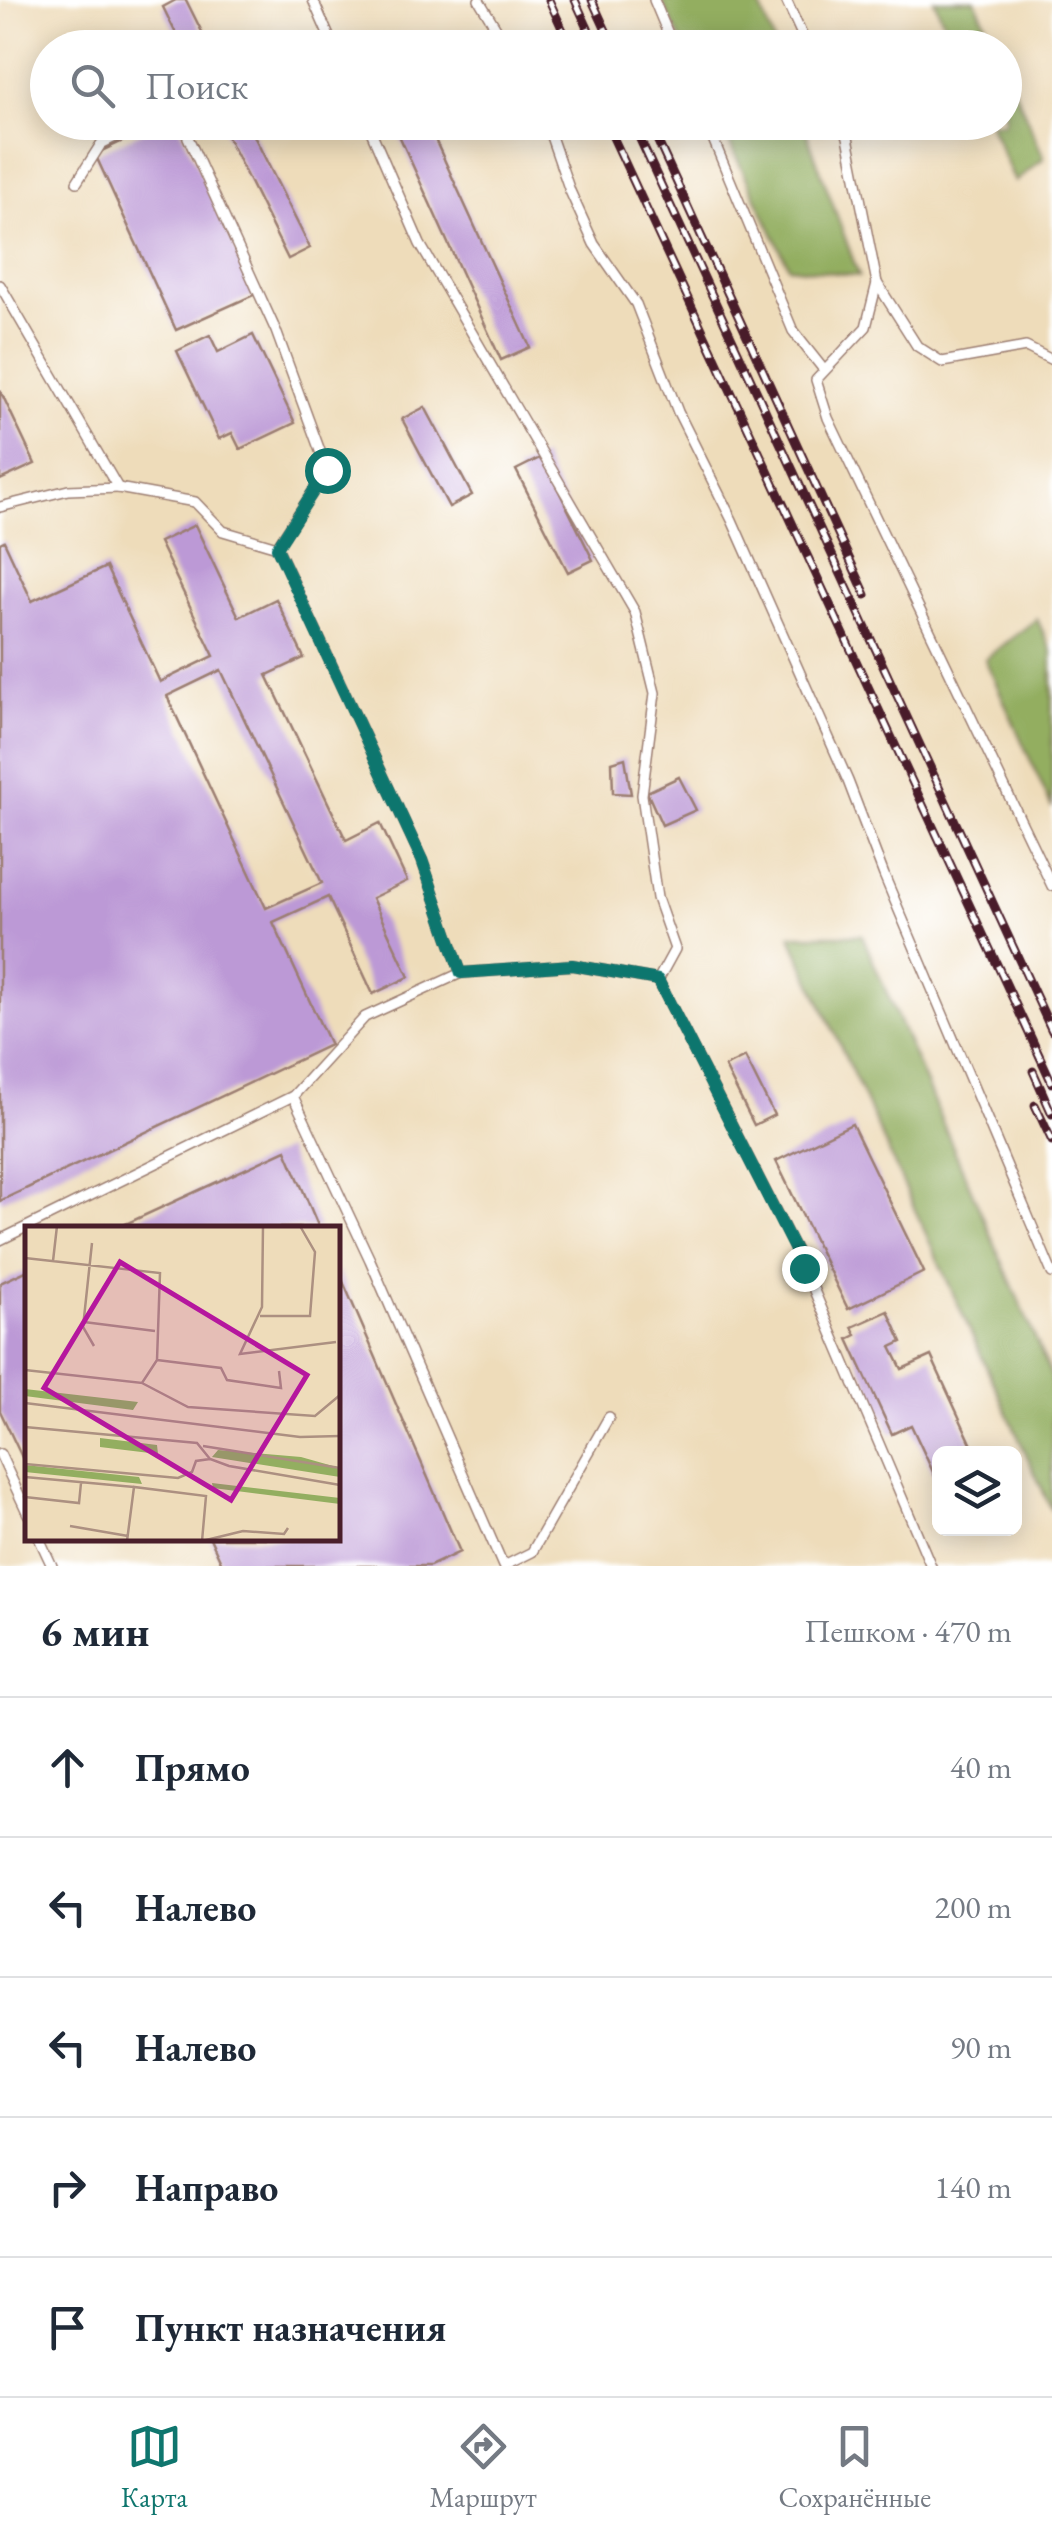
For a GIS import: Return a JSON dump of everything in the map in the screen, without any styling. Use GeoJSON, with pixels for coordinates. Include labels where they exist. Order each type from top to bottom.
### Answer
{"type":"FeatureCollection","features":[{"type":"Feature","properties":{"kind":"lane"},"geometry":{"type":"LineString","coordinates":[[312,0],[326,30]]}},
{"type":"Feature","properties":{"kind":"lane"},"geometry":{"type":"LineString","coordinates":[[479,0],[497,30]]}},
{"type":"Feature","properties":{"kind":"lane"},"geometry":{"type":"LineString","coordinates":[[654,0],[666,30]]}},
{"type":"Feature","properties":{"kind":"lane"},"geometry":{"type":"LineString","coordinates":[[786,0],[800,30]]}},
{"type":"Feature","properties":{"kind":"lane"},"geometry":{"type":"LineString","coordinates":[[77,182],[101,144],[109,140]]}},
{"type":"Feature","properties":{"kind":"lane"},"geometry":{"type":"LineString","coordinates":[[189,140],[276,331],[327,470],[277,548]]}},
{"type":"Feature","properties":{"kind":"lane"},"geometry":{"type":"LineString","coordinates":[[376,140],[420,244],[635,612],[655,693],[642,795],[657,898],[675,949],[658,980]]}},
{"type":"Feature","properties":{"kind":"lane"},"geometry":{"type":"LineString","coordinates":[[552,140],[594,244],[636,304],[678,412],[732,520],[848,781],[1052,1273]]}},
{"type":"Feature","properties":{"kind":"lane"},"geometry":{"type":"LineString","coordinates":[[714,140],[793,330],[824,370]]}},
{"type":"Feature","properties":{"kind":"lane"},"geometry":{"type":"LineString","coordinates":[[849,140],[877,283],[917,346],[942,362],[1026,348],[1052,360]]}},
{"type":"Feature","properties":{"kind":"lane"},"geometry":{"type":"LineString","coordinates":[[877,283],[866,327],[816,380],[828,418],[1052,886]]}},
{"type":"Feature","properties":{"kind":"lane"},"geometry":{"type":"LineString","coordinates":[[0,285],[118,488]]}},
{"type":"Feature","properties":{"kind":"lane"},"geometry":{"type":"LineString","coordinates":[[0,507],[68,490],[118,488],[195,502],[223,531],[277,548],[422,860],[461,973]]}},
{"type":"Feature","properties":{"kind":"lane"},"geometry":{"type":"LineString","coordinates":[[28,1226],[293,1096],[365,1018],[461,973],[572,965],[658,980]]}},
{"type":"Feature","properties":{"kind":"lane"},"geometry":{"type":"LineString","coordinates":[[658,980],[804,1268],[931,1566]]}},
{"type":"Feature","properties":{"kind":"lane"},"geometry":{"type":"LineString","coordinates":[[293,1096],[370,1260],[503,1566],[532,1552],[608,1417]]}},
{"type":"Feature","properties":{"kind":"lane"},"geometry":{"type":"LineString","coordinates":[[0,1240],[25,1228]]}},
{"type":"Feature","properties":{"kind":"lane"},"geometry":{"type":"LineString","coordinates":[[0,1454],[25,1508]]}},
{"type":"Feature","properties":{"kind":"lane"},"geometry":{"type":"LineString","coordinates":[[40,1541],[52,1566]]}},
{"type":"Feature","properties":{"kind":"green space"},"geometry":{"type":"Polygon","coordinates":[[[661,0],[758,0],[769,30],[676,30],[661,0]]]}},
{"type":"Feature","properties":{"kind":"green space"},"geometry":{"type":"Polygon","coordinates":[[[934,0],[975,0],[988,30],[947,30],[934,0]]]}},
{"type":"Feature","properties":{"kind":"green space"},"geometry":{"type":"Polygon","coordinates":[[[1022,107],[1044,158],[1015,182],[996,140],[1022,140],[1022,107]]]}},
{"type":"Feature","properties":{"kind":"green space"},"geometry":{"type":"Polygon","coordinates":[[[728,140],[809,140],[859,276],[789,267],[728,140]]]}},
{"type":"Feature","properties":{"kind":"green space"},"geometry":{"type":"Polygon","coordinates":[[[1037,619],[1052,652],[1052,808],[985,659],[1037,619]]]}},
{"type":"Feature","properties":{"kind":"green space"},"geometry":{"type":"Polygon","coordinates":[[[790,935],[862,935],[1052,1378],[1052,1511],[790,935]]]}},
{"type":"Feature","properties":{"kind":"building"},"geometry":{"type":"Polygon","coordinates":[[[186,0],[201,30],[174,30],[163,7],[186,0]]]}},
{"type":"Feature","properties":{"kind":"building"},"geometry":{"type":"Polygon","coordinates":[[[125,140],[185,140],[256,294],[176,330],[95,154],[125,140]]]}},
{"type":"Feature","properties":{"kind":"building"},"geometry":{"type":"Polygon","coordinates":[[[229,140],[256,140],[310,248],[288,259],[229,140]]]}},
{"type":"Feature","properties":{"kind":"building"},"geometry":{"type":"Polygon","coordinates":[[[401,140],[435,140],[530,347],[501,360],[401,140]]]}},
{"type":"Feature","properties":{"kind":"building"},"geometry":{"type":"Polygon","coordinates":[[[210,335],[218,352],[253,335],[295,423],[240,449],[232,433],[219,439],[177,351],[210,335]]]}},
{"type":"Feature","properties":{"kind":"building"},"geometry":{"type":"Polygon","coordinates":[[[0,390],[35,464],[0,480],[0,390]]]}},
{"type":"Feature","properties":{"kind":"building"},"geometry":{"type":"Polygon","coordinates":[[[425,407],[472,495],[449,507],[402,419],[425,407]]]}},
{"type":"Feature","properties":{"kind":"building"},"geometry":{"type":"Polygon","coordinates":[[[542,457],[593,560],[568,572],[516,470],[542,457]]]}},
{"type":"Feature","properties":{"kind":"building"},"geometry":{"type":"Polygon","coordinates":[[[195,525],[239,617],[276,599],[304,658],[267,675],[346,840],[380,823],[407,881],[372,898],[409,977],[373,994],[328,897],[273,922],[330,1045],[0,1201],[0,543],[4,541],[32,601],[106,567],[160,682],[214,656],[159,542],[195,525]],[[221,670],[167,696],[266,908],[322,883],[221,670]]]}},
{"type":"Feature","properties":{"kind":"building"},"geometry":{"type":"Polygon","coordinates":[[[625,758],[631,794],[613,793],[612,762],[625,758]]]}},
{"type":"Feature","properties":{"kind":"building"},"geometry":{"type":"Polygon","coordinates":[[[679,777],[696,810],[662,825],[647,792],[679,777]]]}},
{"type":"Feature","properties":{"kind":"building"},"geometry":{"type":"Polygon","coordinates":[[[745,1057],[774,1115],[754,1125],[725,1067],[745,1057]]]}},
{"type":"Feature","properties":{"kind":"building"},"geometry":{"type":"Polygon","coordinates":[[[852,1124],[924,1272],[848,1309],[776,1161],[852,1124]]]}},
{"type":"Feature","properties":{"kind":"building"},"geometry":{"type":"Polygon","coordinates":[[[286,1150],[318,1226],[121,1226],[286,1150]]]}},
{"type":"Feature","properties":{"kind":"building"},"geometry":{"type":"Polygon","coordinates":[[[25,1271],[25,1464],[0,1411],[0,1283],[25,1271]]]}},
{"type":"Feature","properties":{"kind":"building"},"geometry":{"type":"Polygon","coordinates":[[[340,1275],[460,1552],[430,1566],[223,1566],[211,1541],[340,1541],[340,1275]]]}},
{"type":"Feature","properties":{"kind":"building"},"geometry":{"type":"Polygon","coordinates":[[[888,1311],[902,1342],[891,1347],[902,1369],[931,1356],[972,1446],[932,1446],[932,1470],[911,1425],[892,1434],[848,1339],[856,1335],[852,1327],[888,1311]]]}},
{"type":"Feature","properties":{"kind":"railway"},"geometry":{"type":"LineString","coordinates":[[549,0],[563,30]]}},
{"type":"Feature","properties":{"kind":"railway"},"geometry":{"type":"LineString","coordinates":[[575,0],[589,30]]}},
{"type":"Feature","properties":{"kind":"railway"},"geometry":{"type":"LineString","coordinates":[[592,0],[606,30]]}},
{"type":"Feature","properties":{"kind":"railway"},"geometry":{"type":"LineString","coordinates":[[614,140],[1052,1083]]}},
{"type":"Feature","properties":{"kind":"railway"},"geometry":{"type":"LineString","coordinates":[[640,140],[1052,1031]]}},
{"type":"Feature","properties":{"kind":"railway"},"geometry":{"type":"LineString","coordinates":[[657,140],[866,595]]}},
{"type":"Feature","properties":{"kind":"railway"},"geometry":{"type":"LineString","coordinates":[[1033,1071],[1052,1114]]}},
{"type":"Feature","properties":{"kind":"railway"},"geometry":{"type":"LineString","coordinates":[[1035,1105],[1052,1141]]}},
{"type":"Feature","properties":{"kind":"route"},"geometry":{"type":"LineString","coordinates":[[327,470],[277,548],[422,860],[461,973],[572,965],[658,980],[804,1268]]}}]}
